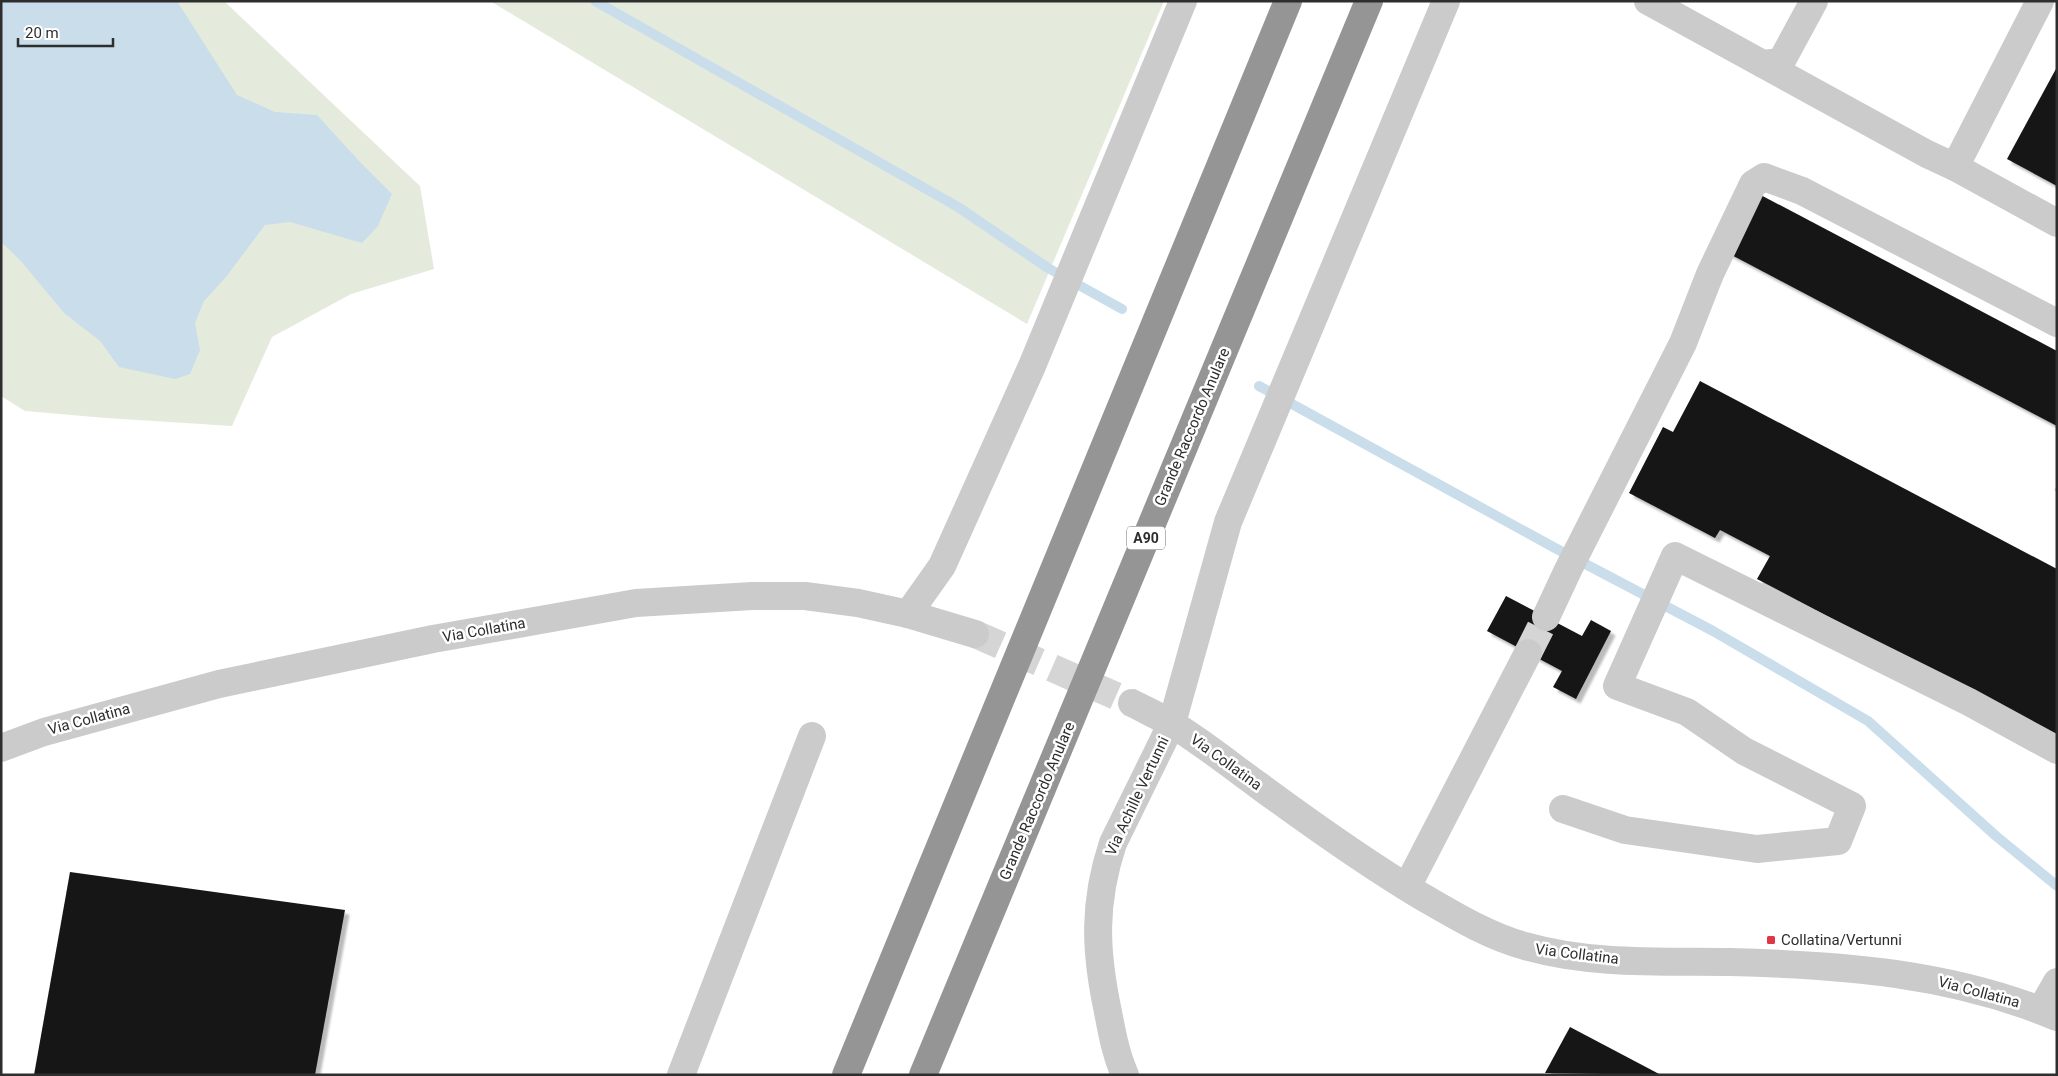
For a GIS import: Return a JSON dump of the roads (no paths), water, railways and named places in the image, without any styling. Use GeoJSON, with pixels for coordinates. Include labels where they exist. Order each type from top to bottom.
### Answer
{"type":"FeatureCollection","features":[{"type":"Feature","properties":{"kind":"highway"},"geometry":{"type":"LineString","coordinates":[[846,1075],[1288,1]]}},
{"type":"Feature","properties":{"kind":"highway","name":"Grande Raccordo Anulare"},"geometry":{"type":"LineString","coordinates":[[923,1075],[1370,1]]}},
{"type":"Feature","properties":{"kind":"street"},"geometry":{"type":"LineString","coordinates":[[908,614],[942,566],[1028,376],[1183,1]]}},
{"type":"Feature","properties":{"kind":"street","name":"Via Achille Vertunni"},"geometry":{"type":"LineString","coordinates":[[1125,1075],[1113,1039],[1101,981],[1098,910],[1102,881],[1113,843],[1172,723],[1228,522],[1446,1]]}},
{"type":"Feature","properties":{"kind":"street"},"geometry":{"type":"LineString","coordinates":[[1648,1],[1926,154],[1955,167],[2057,223]]}},
{"type":"Feature","properties":{"kind":"street"},"geometry":{"type":"LineString","coordinates":[[1762,64],[1781,62],[1814,1]]}},
{"type":"Feature","properties":{"kind":"street"},"geometry":{"type":"LineString","coordinates":[[1955,167],[2040,1]]}},
{"type":"Feature","properties":{"kind":"street"},"geometry":{"type":"LineString","coordinates":[[1546,617],[1683,343],[1710,274],[1753,184],[1764,177],[1802,191],[2057,323]]}},
{"type":"Feature","properties":{"kind":"street"},"geometry":{"type":"LineString","coordinates":[[1563,809],[1625,830],[1757,849],[1838,841],[1852,806],[1744,751],[1687,712],[1617,686],[1675,556],[1970,702],[2057,750]]}},
{"type":"Feature","properties":{"kind":"street","name":"Via Collatina"},"geometry":{"type":"LineString","coordinates":[[1,748],[44,732],[219,684],[433,639],[636,604],[752,596],[805,596],[858,603],[908,614],[975,634]]}},
{"type":"Feature","properties":{"kind":"street"},"geometry":{"type":"LineString","coordinates":[[1407,887],[1528,653]]}},
{"type":"Feature","properties":{"kind":"street","name":"Via Collatina"},"geometry":{"type":"LineString","coordinates":[[1132,703],[1172,723],[1346,849],[1407,887],[1453,915],[1521,945],[1545,952],[1621,960],[1748,963],[1884,972],[1936,980],[1988,992],[2049,1014]]}},
{"type":"Feature","properties":{"kind":"street"},"geometry":{"type":"LineString","coordinates":[[681,1075],[812,736]]}},
{"type":"Feature","properties":{"kind":"street"},"geometry":{"type":"LineString","coordinates":[[2049,1014],[2057,982]]}},
{"type":"Feature","properties":{"kind":"water"},"geometry":{"type":"Polygon","coordinates":[[[1,1],[177,1],[237,95],[275,112],[317,115],[392,194],[378,226],[362,243],[290,222],[265,225],[226,277],[204,301],[195,323],[200,350],[190,374],[175,379],[119,367],[100,341],[64,313],[20,260],[1,242],[1,1]]]}},
{"type":"Feature","properties":{"kind":"waterway"},"geometry":{"type":"LineString","coordinates":[[595,1],[958,207],[1048,268],[1122,309]]}},
{"type":"Feature","properties":{"kind":"waterway"},"geometry":{"type":"LineString","coordinates":[[1259,386],[1555,548],[1713,631],[1868,721],[1996,836],[2057,886]]}},
{"type":"Feature","properties":{"kind":"tunnel"},"geometry":{"type":"LineString","coordinates":[[1528,653],[1546,617]]}},
{"type":"Feature","properties":{"kind":"tunnel"},"geometry":{"type":"LineString","coordinates":[[975,634],[1132,703]]}},
{"type":"Feature","properties":{"kind":"place","name":"Collatina/Vertunni"},"geometry":{"type":"Point","coordinates":[1771,940]}}]}
